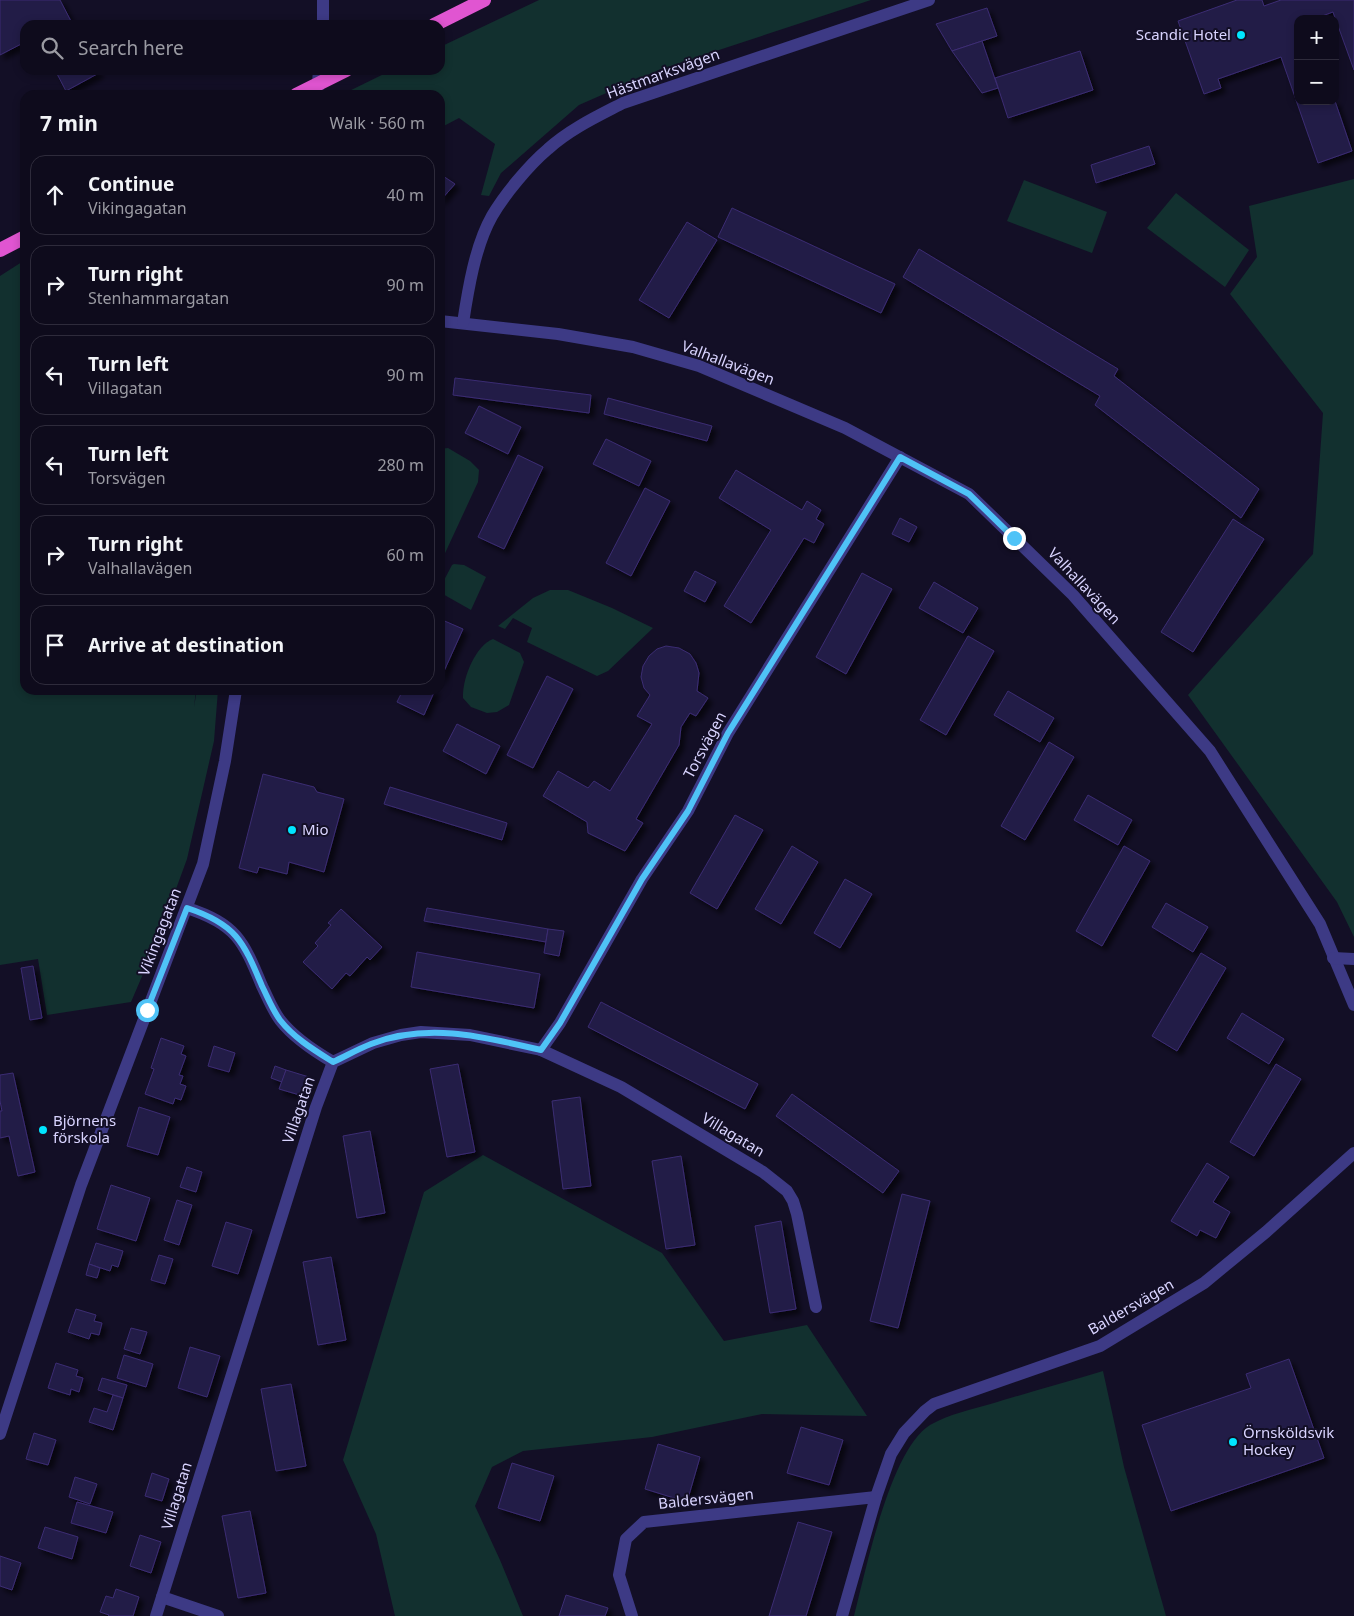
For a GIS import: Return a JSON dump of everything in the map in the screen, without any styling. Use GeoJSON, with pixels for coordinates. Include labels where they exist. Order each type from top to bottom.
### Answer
{"type":"FeatureCollection","features":[{"type":"Feature","properties":{"kind":"highway"},"geometry":{"type":"LineString","coordinates":[[444,20],[484,0]]}},
{"type":"Feature","properties":{"kind":"highway"},"geometry":{"type":"LineString","coordinates":[[306,90],[336,75]]}},
{"type":"Feature","properties":{"kind":"highway"},"geometry":{"type":"LineString","coordinates":[[0,250],[20,240]]}},
{"type":"Feature","properties":{"kind":"street"},"geometry":{"type":"LineString","coordinates":[[323,0],[323,20]]}},
{"type":"Feature","properties":{"kind":"street","name":"Hästmarksvägen"},"geometry":{"type":"LineString","coordinates":[[463,323],[468,288],[478,250],[492,217],[519,179],[548,148],[575,130],[623,103],[929,0]]}},
{"type":"Feature","properties":{"kind":"street"},"geometry":{"type":"LineString","coordinates":[[317,90],[319,75]]}},
{"type":"Feature","properties":{"kind":"street","name":"Valhallavägen"},"geometry":{"type":"LineString","coordinates":[[445,321],[558,334],[632,348],[699,366],[845,428],[969,494],[1073,595],[1210,751],[1320,924],[1354,1005]]}},
{"type":"Feature","properties":{"kind":"street","name":"Torsvägen"},"geometry":{"type":"LineString","coordinates":[[541,1050],[560,1023],[642,879],[688,811],[728,733],[900,457]]}},
{"type":"Feature","properties":{"kind":"street","name":"Vikingagatan"},"geometry":{"type":"LineString","coordinates":[[0,1434],[81,1185],[203,864],[225,761],[235,695]]}},
{"type":"Feature","properties":{"kind":"street"},"geometry":{"type":"LineString","coordinates":[[187,908],[215,918],[235,935],[249,954],[271,1005],[280,1019],[301,1042],[333,1062]]}},
{"type":"Feature","properties":{"kind":"street"},"geometry":{"type":"LineString","coordinates":[[1333,958],[1354,959]]}},
{"type":"Feature","properties":{"kind":"street","name":"Villagatan"},"geometry":{"type":"LineString","coordinates":[[156,1616],[316,1107],[333,1062],[373,1043],[421,1032],[470,1035],[541,1050],[620,1087],[776,1181],[787,1191],[798,1214],[816,1307]]}},
{"type":"Feature","properties":{"kind":"street","name":"Baldersvägen"},"geometry":{"type":"LineString","coordinates":[[842,1616],[876,1497],[891,1454],[904,1433],[930,1407],[1100,1346],[1204,1283],[1266,1232],[1354,1153]]}},
{"type":"Feature","properties":{"kind":"street","name":"Baldersvägen"},"geometry":{"type":"LineString","coordinates":[[632,1616],[619,1575],[626,1539],[644,1522],[876,1497]]}},
{"type":"Feature","properties":{"kind":"street"},"geometry":{"type":"LineString","coordinates":[[162,1598],[212,1615]]}},
{"type":"Feature","properties":{"kind":"green space"},"geometry":{"type":"Polygon","coordinates":[[[539,0],[871,0],[661,69],[579,105],[501,173],[489,196],[481,195],[495,144],[459,118],[445,125],[445,90],[351,90],[382,75],[445,75],[445,45],[539,0]]]}},
{"type":"Feature","properties":{"kind":"green space"},"geometry":{"type":"Polygon","coordinates":[[[1354,179],[1354,937],[1337,902],[1188,695],[1313,554],[1323,413],[1230,294],[1257,257],[1249,206],[1354,179]]]}},
{"type":"Feature","properties":{"kind":"green space"},"geometry":{"type":"Polygon","coordinates":[[[1024,180],[1107,212],[1092,253],[1007,221],[1024,180]]]}},
{"type":"Feature","properties":{"kind":"green space"},"geometry":{"type":"Polygon","coordinates":[[[1176,193],[1249,250],[1225,287],[1147,228],[1176,193]]]}},
{"type":"Feature","properties":{"kind":"green space"},"geometry":{"type":"Polygon","coordinates":[[[20,263],[20,695],[195,695],[194,707],[196,695],[218,695],[214,741],[187,859],[155,946],[131,1002],[47,1015],[38,959],[0,965],[0,276],[20,263]]]}},
{"type":"Feature","properties":{"kind":"green space"},"geometry":{"type":"Polygon","coordinates":[[[445,448],[448,448],[470,461],[479,470],[478,482],[445,553],[445,448]]]}},
{"type":"Feature","properties":{"kind":"green space"},"geometry":{"type":"Polygon","coordinates":[[[452,565],[464,565],[486,577],[471,610],[445,595],[445,578],[452,565]]]}},
{"type":"Feature","properties":{"kind":"green space"},"geometry":{"type":"Polygon","coordinates":[[[550,590],[568,590],[612,608],[653,628],[608,671],[597,676],[527,642],[532,628],[513,618],[505,629],[498,626],[533,598],[550,590]]]}},
{"type":"Feature","properties":{"kind":"green space"},"geometry":{"type":"Polygon","coordinates":[[[493,639],[520,653],[524,662],[509,705],[497,712],[487,713],[471,707],[463,698],[463,690],[467,673],[475,656],[481,648],[493,639]]]}},
{"type":"Feature","properties":{"kind":"green space"},"geometry":{"type":"Polygon","coordinates":[[[483,1155],[662,1253],[724,1341],[807,1325],[867,1416],[762,1414],[652,1437],[523,1451],[492,1467],[475,1506],[523,1616],[395,1616],[376,1534],[343,1460],[424,1192],[483,1155]]]}},
{"type":"Feature","properties":{"kind":"green space"},"geometry":{"type":"Polygon","coordinates":[[[1103,1371],[1124,1467],[1166,1616],[854,1616],[881,1513],[903,1459],[916,1438],[930,1425],[953,1415],[1103,1371]]]}},
{"type":"Feature","properties":{"kind":"building"},"geometry":{"type":"Polygon","coordinates":[[[0,0],[60,0],[70,20],[20,20],[20,45],[0,55],[0,0]]]}},
{"type":"Feature","properties":{"kind":"building"},"geometry":{"type":"Polygon","coordinates":[[[1237,0],[1262,0],[1264,6],[1281,0],[1354,0],[1354,70],[1339,29],[1339,15],[1334,15],[1333,12],[1325,15],[1294,15],[1294,94],[1281,57],[1218,79],[1221,88],[1204,94],[1178,21],[1237,0]]]}},
{"type":"Feature","properties":{"kind":"building"},"geometry":{"type":"Polygon","coordinates":[[[987,8],[997,36],[952,51],[936,24],[987,8]]]}},
{"type":"Feature","properties":{"kind":"building"},"geometry":{"type":"Polygon","coordinates":[[[982,41],[998,88],[982,93],[952,51],[982,41]]]}},
{"type":"Feature","properties":{"kind":"building"},"geometry":{"type":"Polygon","coordinates":[[[1080,51],[1093,90],[1008,118],[995,78],[1080,51]]]}},
{"type":"Feature","properties":{"kind":"building"},"geometry":{"type":"Polygon","coordinates":[[[58,75],[95,75],[68,90],[65,90],[58,75]]]}},
{"type":"Feature","properties":{"kind":"building"},"geometry":{"type":"Polygon","coordinates":[[[1298,105],[1336,105],[1352,151],[1318,163],[1298,105]]]}},
{"type":"Feature","properties":{"kind":"building"},"geometry":{"type":"Polygon","coordinates":[[[1149,146],[1155,164],[1096,183],[1091,165],[1149,146]]]}},
{"type":"Feature","properties":{"kind":"building"},"geometry":{"type":"Polygon","coordinates":[[[445,177],[455,184],[445,195],[445,177]]]}},
{"type":"Feature","properties":{"kind":"building"},"geometry":{"type":"Polygon","coordinates":[[[732,208],[895,284],[881,313],[718,237],[732,208]]]}},
{"type":"Feature","properties":{"kind":"building"},"geometry":{"type":"Polygon","coordinates":[[[687,222],[717,240],[669,318],[639,300],[687,222]]]}},
{"type":"Feature","properties":{"kind":"building"},"geometry":{"type":"Polygon","coordinates":[[[919,249],[1118,369],[1114,376],[1259,489],[1241,518],[1095,405],[1100,396],[903,277],[919,249]]]}},
{"type":"Feature","properties":{"kind":"building"},"geometry":{"type":"Polygon","coordinates":[[[455,378],[591,395],[589,413],[453,395],[455,378]]]}},
{"type":"Feature","properties":{"kind":"building"},"geometry":{"type":"Polygon","coordinates":[[[608,398],[712,426],[707,441],[604,414],[608,398]]]}},
{"type":"Feature","properties":{"kind":"building"},"geometry":{"type":"Polygon","coordinates":[[[479,406],[521,427],[508,454],[465,433],[479,406]]]}},
{"type":"Feature","properties":{"kind":"building"},"geometry":{"type":"Polygon","coordinates":[[[606,439],[651,461],[639,486],[593,464],[606,439]]]}},
{"type":"Feature","properties":{"kind":"building"},"geometry":{"type":"Polygon","coordinates":[[[518,455],[543,467],[504,549],[478,537],[518,455]]]}},
{"type":"Feature","properties":{"kind":"building"},"geometry":{"type":"Polygon","coordinates":[[[736,470],[802,510],[807,501],[821,510],[816,519],[824,524],[814,543],[804,538],[751,623],[724,606],[771,530],[719,498],[736,470]]]}},
{"type":"Feature","properties":{"kind":"building"},"geometry":{"type":"Polygon","coordinates":[[[645,488],[670,501],[631,576],[606,563],[645,488]]]}},
{"type":"Feature","properties":{"kind":"building"},"geometry":{"type":"Polygon","coordinates":[[[900,518],[917,527],[909,542],[892,534],[900,518]]]}},
{"type":"Feature","properties":{"kind":"building"},"geometry":{"type":"Polygon","coordinates":[[[1233,519],[1264,539],[1193,652],[1161,632],[1233,519]]]}},
{"type":"Feature","properties":{"kind":"building"},"geometry":{"type":"Polygon","coordinates":[[[695,571],[716,582],[705,602],[684,591],[695,571]]]}},
{"type":"Feature","properties":{"kind":"building"},"geometry":{"type":"Polygon","coordinates":[[[862,573],[892,589],[846,674],[816,657],[862,573]]]}},
{"type":"Feature","properties":{"kind":"building"},"geometry":{"type":"Polygon","coordinates":[[[934,582],[978,608],[963,633],[919,608],[934,582]]]}},
{"type":"Feature","properties":{"kind":"building"},"geometry":{"type":"Polygon","coordinates":[[[445,621],[463,629],[445,669],[445,621]]]}},
{"type":"Feature","properties":{"kind":"building"},"geometry":{"type":"Polygon","coordinates":[[[968,636],[994,651],[946,735],[920,720],[968,636]]]}},
{"type":"Feature","properties":{"kind":"building"},"geometry":{"type":"Polygon","coordinates":[[[666,646],[679,648],[690,654],[696,663],[699,673],[697,691],[708,698],[696,716],[690,713],[681,727],[679,745],[636,819],[643,823],[625,851],[588,833],[587,822],[543,796],[558,771],[588,788],[594,781],[610,791],[652,724],[637,716],[650,695],[644,688],[641,677],[643,666],[649,656],[657,649],[666,646]]]}},
{"type":"Feature","properties":{"kind":"building"},"geometry":{"type":"Polygon","coordinates":[[[547,676],[573,689],[533,768],[507,755],[547,676]]]}},
{"type":"Feature","properties":{"kind":"building"},"geometry":{"type":"Polygon","coordinates":[[[1008,691],[1054,718],[1040,742],[994,715],[1008,691]]]}},
{"type":"Feature","properties":{"kind":"building"},"geometry":{"type":"Polygon","coordinates":[[[400,695],[433,695],[424,715],[397,702],[400,695]]]}},
{"type":"Feature","properties":{"kind":"building"},"geometry":{"type":"Polygon","coordinates":[[[457,724],[500,746],[486,774],[443,751],[457,724]]]}},
{"type":"Feature","properties":{"kind":"building"},"geometry":{"type":"Polygon","coordinates":[[[1049,742],[1074,757],[1025,840],[1001,826],[1049,742]]]}},
{"type":"Feature","properties":{"kind":"building","name":"Mio"},"geometry":{"type":"Polygon","coordinates":[[[263,774],[314,787],[317,792],[344,799],[324,872],[289,862],[287,874],[259,867],[257,873],[239,868],[263,774]]]}},
{"type":"Feature","properties":{"kind":"building"},"geometry":{"type":"Polygon","coordinates":[[[390,787],[507,823],[502,840],[384,804],[390,787]]]}},
{"type":"Feature","properties":{"kind":"building"},"geometry":{"type":"Polygon","coordinates":[[[1088,795],[1132,820],[1118,845],[1074,820],[1088,795]]]}},
{"type":"Feature","properties":{"kind":"building"},"geometry":{"type":"Polygon","coordinates":[[[735,815],[763,830],[717,909],[690,893],[735,815]]]}},
{"type":"Feature","properties":{"kind":"building"},"geometry":{"type":"Polygon","coordinates":[[[792,846],[818,862],[781,924],[755,909],[792,846]]]}},
{"type":"Feature","properties":{"kind":"building"},"geometry":{"type":"Polygon","coordinates":[[[1124,846],[1150,861],[1102,946],[1076,931],[1124,846]]]}},
{"type":"Feature","properties":{"kind":"building"},"geometry":{"type":"Polygon","coordinates":[[[845,879],[872,894],[840,948],[814,933],[845,879]]]}},
{"type":"Feature","properties":{"kind":"building"},"geometry":{"type":"Polygon","coordinates":[[[1166,903],[1208,927],[1193,952],[1152,927],[1166,903]]]}},
{"type":"Feature","properties":{"kind":"building"},"geometry":{"type":"Polygon","coordinates":[[[427,908],[548,929],[546,942],[424,921],[427,908]]]}},
{"type":"Feature","properties":{"kind":"building"},"geometry":{"type":"Polygon","coordinates":[[[341,909],[382,947],[370,960],[367,957],[350,976],[346,973],[332,989],[303,962],[318,946],[315,943],[331,925],[328,923],[341,909]]]}},
{"type":"Feature","properties":{"kind":"building"},"geometry":{"type":"Polygon","coordinates":[[[548,929],[564,931],[559,956],[544,953],[548,929]]]}},
{"type":"Feature","properties":{"kind":"building"},"geometry":{"type":"Polygon","coordinates":[[[417,952],[540,974],[534,1008],[411,987],[417,952]]]}},
{"type":"Feature","properties":{"kind":"building"},"geometry":{"type":"Polygon","coordinates":[[[1201,953],[1226,968],[1177,1051],[1152,1036],[1201,953]]]}},
{"type":"Feature","properties":{"kind":"building"},"geometry":{"type":"Polygon","coordinates":[[[33,966],[42,1018],[30,1020],[21,968],[33,966]]]}},
{"type":"Feature","properties":{"kind":"building"},"geometry":{"type":"Polygon","coordinates":[[[601,1002],[758,1084],[745,1109],[588,1027],[601,1002]]]}},
{"type":"Feature","properties":{"kind":"building"},"geometry":{"type":"Polygon","coordinates":[[[1242,1013],[1284,1039],[1269,1064],[1227,1038],[1242,1013]]]}},
{"type":"Feature","properties":{"kind":"building"},"geometry":{"type":"Polygon","coordinates":[[[161,1038],[184,1046],[181,1054],[186,1056],[179,1075],[183,1076],[180,1084],[186,1086],[181,1100],[175,1098],[173,1104],[145,1094],[154,1069],[151,1068],[161,1038]]]}},
{"type":"Feature","properties":{"kind":"building"},"geometry":{"type":"Polygon","coordinates":[[[214,1046],[235,1053],[229,1072],[208,1066],[214,1046]]]}},
{"type":"Feature","properties":{"kind":"building"},"geometry":{"type":"Polygon","coordinates":[[[458,1064],[475,1152],[447,1157],[430,1069],[458,1064]]]}},
{"type":"Feature","properties":{"kind":"building"},"geometry":{"type":"Polygon","coordinates":[[[1276,1064],[1301,1079],[1254,1156],[1230,1142],[1276,1064]]]}},
{"type":"Feature","properties":{"kind":"building"},"geometry":{"type":"Polygon","coordinates":[[[275,1066],[286,1070],[282,1082],[271,1078],[275,1066]]]}},
{"type":"Feature","properties":{"kind":"building"},"geometry":{"type":"Polygon","coordinates":[[[286,1070],[309,1077],[303,1096],[279,1089],[286,1070]]]}},
{"type":"Feature","properties":{"kind":"building"},"geometry":{"type":"Polygon","coordinates":[[[13,1073],[35,1172],[18,1176],[9,1136],[0,1138],[0,1111],[2,1111],[0,1075],[13,1073]]]}},
{"type":"Feature","properties":{"kind":"building"},"geometry":{"type":"Polygon","coordinates":[[[792,1094],[899,1171],[883,1193],[776,1116],[792,1094]]]}},
{"type":"Feature","properties":{"kind":"building"},"geometry":{"type":"Polygon","coordinates":[[[580,1097],[591,1186],[563,1189],[552,1101],[580,1097]]]}},
{"type":"Feature","properties":{"kind":"building"},"geometry":{"type":"Polygon","coordinates":[[[139,1107],[170,1117],[158,1155],[127,1146],[139,1107]]]}},
{"type":"Feature","properties":{"kind":"building"},"geometry":{"type":"Polygon","coordinates":[[[370,1131],[385,1213],[357,1218],[343,1136],[370,1131]]]}},
{"type":"Feature","properties":{"kind":"building"},"geometry":{"type":"Polygon","coordinates":[[[681,1156],[695,1245],[666,1249],[652,1161],[681,1156]]]}},
{"type":"Feature","properties":{"kind":"building"},"geometry":{"type":"Polygon","coordinates":[[[1207,1163],[1229,1177],[1213,1202],[1230,1212],[1216,1238],[1200,1230],[1197,1236],[1171,1221],[1207,1163]]]}},
{"type":"Feature","properties":{"kind":"building"},"geometry":{"type":"Polygon","coordinates":[[[187,1167],[202,1172],[196,1192],[180,1187],[187,1167]]]}},
{"type":"Feature","properties":{"kind":"building"},"geometry":{"type":"Polygon","coordinates":[[[111,1185],[150,1198],[136,1241],[97,1229],[111,1185]]]}},
{"type":"Feature","properties":{"kind":"building"},"geometry":{"type":"Polygon","coordinates":[[[902,1194],[930,1201],[898,1328],[870,1321],[902,1194]]]}},
{"type":"Feature","properties":{"kind":"building"},"geometry":{"type":"Polygon","coordinates":[[[177,1200],[192,1205],[179,1245],[164,1240],[177,1200]]]}},
{"type":"Feature","properties":{"kind":"building"},"geometry":{"type":"Polygon","coordinates":[[[781,1221],[796,1309],[770,1313],[755,1226],[781,1221]]]}},
{"type":"Feature","properties":{"kind":"building"},"geometry":{"type":"Polygon","coordinates":[[[226,1222],[252,1230],[238,1274],[212,1266],[226,1222]]]}},
{"type":"Feature","properties":{"kind":"building"},"geometry":{"type":"Polygon","coordinates":[[[96,1243],[123,1251],[118,1267],[112,1265],[110,1271],[89,1264],[96,1243]]]}},
{"type":"Feature","properties":{"kind":"building"},"geometry":{"type":"Polygon","coordinates":[[[159,1255],[173,1259],[165,1284],[151,1280],[159,1255]]]}},
{"type":"Feature","properties":{"kind":"building"},"geometry":{"type":"Polygon","coordinates":[[[331,1257],[346,1340],[318,1345],[303,1262],[331,1257]]]}},
{"type":"Feature","properties":{"kind":"building"},"geometry":{"type":"Polygon","coordinates":[[[89,1264],[100,1268],[97,1278],[86,1275],[89,1264]]]}},
{"type":"Feature","properties":{"kind":"building"},"geometry":{"type":"Polygon","coordinates":[[[76,1309],[96,1315],[94,1321],[102,1323],[99,1335],[91,1333],[89,1339],[68,1332],[76,1309]]]}},
{"type":"Feature","properties":{"kind":"building"},"geometry":{"type":"Polygon","coordinates":[[[131,1328],[147,1332],[140,1354],[124,1349],[131,1328]]]}},
{"type":"Feature","properties":{"kind":"building"},"geometry":{"type":"Polygon","coordinates":[[[190,1347],[220,1356],[207,1397],[178,1388],[190,1347]]]}},
{"type":"Feature","properties":{"kind":"building"},"geometry":{"type":"Polygon","coordinates":[[[124,1355],[153,1364],[146,1387],[117,1378],[124,1355]]]}},
{"type":"Feature","properties":{"kind":"building","name":"Örnsköldsvik Hockey"},"geometry":{"type":"Polygon","coordinates":[[[1289,1359],[1324,1458],[1171,1511],[1142,1425],[1251,1388],[1246,1374],[1289,1359]]]}},
{"type":"Feature","properties":{"kind":"building"},"geometry":{"type":"Polygon","coordinates":[[[56,1363],[78,1370],[76,1376],[83,1378],[79,1392],[71,1389],[70,1395],[48,1388],[56,1363]]]}},
{"type":"Feature","properties":{"kind":"building"},"geometry":{"type":"Polygon","coordinates":[[[102,1378],[127,1385],[123,1398],[98,1390],[102,1378]]]}},
{"type":"Feature","properties":{"kind":"building"},"geometry":{"type":"Polygon","coordinates":[[[291,1384],[306,1466],[276,1471],[261,1389],[291,1384]]]}},
{"type":"Feature","properties":{"kind":"building"},"geometry":{"type":"Polygon","coordinates":[[[113,1395],[123,1398],[113,1430],[89,1422],[94,1408],[107,1412],[113,1395]]]}},
{"type":"Feature","properties":{"kind":"building"},"geometry":{"type":"Polygon","coordinates":[[[801,1427],[843,1440],[829,1485],[787,1473],[801,1427]]]}},
{"type":"Feature","properties":{"kind":"building"},"geometry":{"type":"Polygon","coordinates":[[[34,1433],[56,1440],[48,1465],[26,1459],[34,1433]]]}},
{"type":"Feature","properties":{"kind":"building"},"geometry":{"type":"Polygon","coordinates":[[[658,1444],[700,1457],[687,1502],[645,1489],[658,1444]]]}},
{"type":"Feature","properties":{"kind":"building"},"geometry":{"type":"Polygon","coordinates":[[[512,1463],[554,1476],[540,1521],[498,1508],[512,1463]]]}},
{"type":"Feature","properties":{"kind":"building"},"geometry":{"type":"Polygon","coordinates":[[[152,1473],[169,1479],[162,1501],[145,1496],[152,1473]]]}},
{"type":"Feature","properties":{"kind":"building"},"geometry":{"type":"Polygon","coordinates":[[[75,1477],[97,1484],[90,1504],[69,1497],[75,1477]]]}},
{"type":"Feature","properties":{"kind":"building"},"geometry":{"type":"Polygon","coordinates":[[[77,1502],[113,1512],[106,1533],[71,1523],[77,1502]]]}},
{"type":"Feature","properties":{"kind":"building"},"geometry":{"type":"Polygon","coordinates":[[[250,1511],[266,1593],[238,1598],[222,1516],[250,1511]]]}},
{"type":"Feature","properties":{"kind":"building"},"geometry":{"type":"Polygon","coordinates":[[[798,1522],[832,1532],[806,1616],[769,1616],[798,1522]]]}},
{"type":"Feature","properties":{"kind":"building"},"geometry":{"type":"Polygon","coordinates":[[[45,1527],[78,1537],[72,1559],[38,1548],[45,1527]]]}},
{"type":"Feature","properties":{"kind":"building"},"geometry":{"type":"Polygon","coordinates":[[[140,1535],[161,1542],[151,1573],[130,1566],[140,1535]]]}},
{"type":"Feature","properties":{"kind":"building"},"geometry":{"type":"Polygon","coordinates":[[[0,1556],[21,1563],[12,1590],[0,1586],[0,1556]]]}},
{"type":"Feature","properties":{"kind":"building"},"geometry":{"type":"Polygon","coordinates":[[[116,1589],[139,1597],[133,1616],[108,1616],[100,1612],[106,1596],[113,1598],[116,1589]]]}},
{"type":"Feature","properties":{"kind":"building"},"geometry":{"type":"Polygon","coordinates":[[[566,1595],[608,1608],[605,1616],[559,1616],[566,1595]]]}},
{"type":"Feature","properties":{"kind":"place","name":"Scandic Hotel"},"geometry":{"type":"Point","coordinates":[1241,35]}},
{"type":"Feature","properties":{"kind":"place","name":"Mio"},"geometry":{"type":"Point","coordinates":[292,830]}},
{"type":"Feature","properties":{"kind":"place","name":"Björnens förskola"},"geometry":{"type":"Point","coordinates":[43,1130]}},
{"type":"Feature","properties":{"kind":"place","name":"Örnsköldsvik Hockey"},"geometry":{"type":"Point","coordinates":[1233,1442]}},
{"type":"Feature","properties":{"kind":"route"},"geometry":{"type":"LineString","coordinates":[[147,1010],[187,908],[215,918],[235,935],[249,954],[271,1005],[290,1032],[301,1042],[333,1062],[373,1043],[421,1032],[448,1032],[470,1035],[541,1050],[560,1023],[642,879],[688,811],[728,733],[900,457],[969,494],[1014,538]]}}]}
